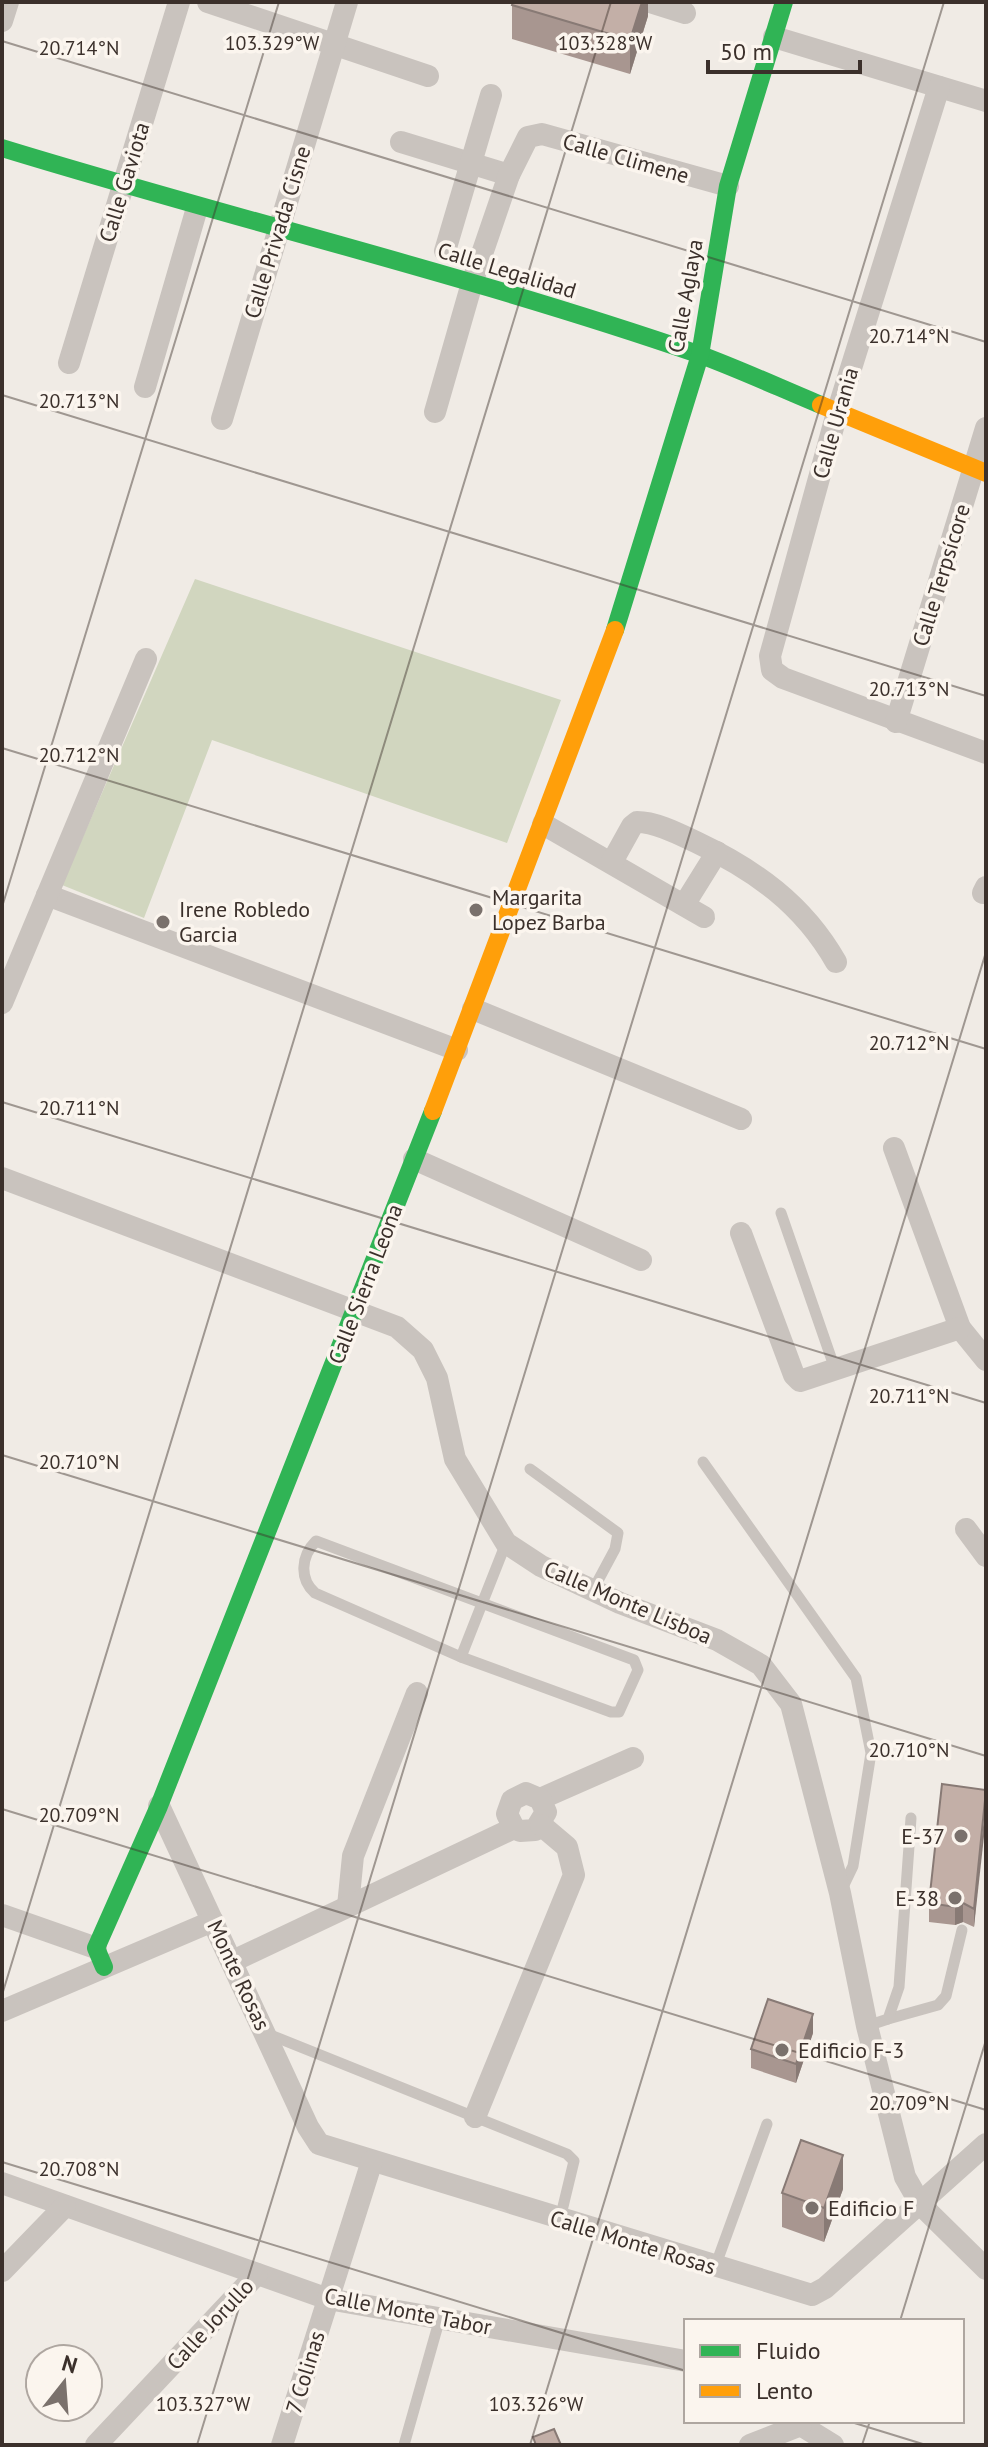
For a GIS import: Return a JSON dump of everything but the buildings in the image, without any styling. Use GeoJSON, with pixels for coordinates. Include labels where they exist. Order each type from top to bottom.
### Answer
{"type":"FeatureCollection","features":[{"type":"Feature","properties":{"kind":"street"},"geometry":{"type":"LineString","coordinates":[[2,21],[8,2]]}},
{"type":"Feature","properties":{"kind":"street","name":"Calle Gaviota"},"geometry":{"type":"LineString","coordinates":[[69,363],[179,2]]}},
{"type":"Feature","properties":{"kind":"street"},"geometry":{"type":"LineString","coordinates":[[208,2],[428,76]]}},
{"type":"Feature","properties":{"kind":"street","name":"Calle Privada Cisne"},"geometry":{"type":"LineString","coordinates":[[222,419],[347,2]]}},
{"type":"Feature","properties":{"kind":"street"},"geometry":{"type":"LineString","coordinates":[[650,2],[685,13]]}},
{"type":"Feature","properties":{"kind":"street","name":"Calle Aglaya"},"geometry":{"type":"LineString","coordinates":[[628,597],[700,355],[728,186],[784,2]]}},
{"type":"Feature","properties":{"kind":"street"},"geometry":{"type":"LineString","coordinates":[[774,37],[986,101]]}},
{"type":"Feature","properties":{"kind":"street","name":"Calle Urania"},"geometry":{"type":"LineString","coordinates":[[896,722],[772,670],[770,656],[837,413],[939,87]]}},
{"type":"Feature","properties":{"kind":"street"},"geometry":{"type":"LineString","coordinates":[[445,251],[491,95]]}},
{"type":"Feature","properties":{"kind":"street","name":"Calle Climene"},"geometry":{"type":"LineString","coordinates":[[435,412],[472,283],[509,175],[528,137],[542,134],[728,186]]}},
{"type":"Feature","properties":{"kind":"street"},"geometry":{"type":"LineString","coordinates":[[401,142],[509,175]]}},
{"type":"Feature","properties":{"kind":"street","name":"Calle Legalidad"},"geometry":{"type":"LineString","coordinates":[[2,148],[197,208],[472,283],[700,355],[980,471]]}},
{"type":"Feature","properties":{"kind":"street"},"geometry":{"type":"LineString","coordinates":[[145,387],[197,208]]}},
{"type":"Feature","properties":{"kind":"street","name":"Calle Terpsícore"},"geometry":{"type":"LineString","coordinates":[[896,722],[980,471],[986,428]]}},
{"type":"Feature","properties":{"kind":"street","name":"Calle Sierra Leona"},"geometry":{"type":"LineString","coordinates":[[100,1958],[473,1009],[628,597]]}},
{"type":"Feature","properties":{"kind":"street"},"geometry":{"type":"LineString","coordinates":[[2,1003],[146,659]]}},
{"type":"Feature","properties":{"kind":"street"},"geometry":{"type":"LineString","coordinates":[[896,722],[986,753]]}},
{"type":"Feature","properties":{"kind":"street"},"geometry":{"type":"LineString","coordinates":[[612,862],[637,822],[683,835],[745,867],[787,898],[817,931],[836,962]]}},
{"type":"Feature","properties":{"kind":"street"},"geometry":{"type":"LineString","coordinates":[[543,824],[704,917]]}},
{"type":"Feature","properties":{"kind":"street"},"geometry":{"type":"LineString","coordinates":[[684,905],[717,852]]}},
{"type":"Feature","properties":{"kind":"street"},"geometry":{"type":"LineString","coordinates":[[47,895],[457,1050]]}},
{"type":"Feature","properties":{"kind":"street"},"geometry":{"type":"LineString","coordinates":[[473,1009],[741,1119]]}},
{"type":"Feature","properties":{"kind":"street"},"geometry":{"type":"LineString","coordinates":[[894,1148],[960,1328],[986,1360]]}},
{"type":"Feature","properties":{"kind":"street"},"geometry":{"type":"LineString","coordinates":[[414,1159],[641,1260]]}},
{"type":"Feature","properties":{"kind":"street","name":"Calle Monte Lisboa"},"geometry":{"type":"LineString","coordinates":[[2,1178],[397,1327],[423,1350],[437,1378],[455,1459],[506,1543],[541,1566],[717,1640],[761,1665],[791,1704],[877,2023],[890,2130],[905,2177],[921,2205],[986,2269]]}},
{"type":"Feature","properties":{"kind":"street"},"geometry":{"type":"LineString","coordinates":[[741,1233],[794,1375],[800,1381],[960,1328]]}},
{"type":"Feature","properties":{"kind":"street"},"geometry":{"type":"LineString","coordinates":[[966,1529],[986,1556]]}},
{"type":"Feature","properties":{"kind":"street"},"geometry":{"type":"LineString","coordinates":[[348,1906],[353,1856],[417,1693]]}},
{"type":"Feature","properties":{"kind":"street"},"geometry":{"type":"LineString","coordinates":[[540,1799],[633,1758]]}},
{"type":"Feature","properties":{"kind":"street"},"geometry":{"type":"LineString","coordinates":[[233,1961],[514,1828],[528,1832],[541,1825],[546,1812],[540,1799],[526,1793],[512,1800],[507,1814],[514,1828]]}},
{"type":"Feature","properties":{"kind":"street","name":"Monte Rosas"},"geometry":{"type":"LineString","coordinates":[[159,1806],[308,2127],[319,2144]]}},
{"type":"Feature","properties":{"kind":"street"},"geometry":{"type":"LineString","coordinates":[[475,2117],[574,1875],[567,1847],[541,1825]]}},
{"type":"Feature","properties":{"kind":"street"},"geometry":{"type":"LineString","coordinates":[[2,1915],[100,1958]]}},
{"type":"Feature","properties":{"kind":"street"},"geometry":{"type":"LineString","coordinates":[[2,2011],[100,1958],[213,1921]]}},
{"type":"Feature","properties":{"kind":"street","name":"Calle Monte Rosas"},"geometry":{"type":"LineString","coordinates":[[319,2144],[714,2268],[812,2295],[825,2288],[921,2205]]}},
{"type":"Feature","properties":{"kind":"street"},"geometry":{"type":"LineString","coordinates":[[921,2205],[986,2144]]}},
{"type":"Feature","properties":{"kind":"street","name":"7 Colinas"},"geometry":{"type":"LineString","coordinates":[[282,2445],[372,2161]]}},
{"type":"Feature","properties":{"kind":"street","name":"Calle Monte Tabor"},"geometry":{"type":"LineString","coordinates":[[2,2183],[328,2299],[684,2361]]}},
{"type":"Feature","properties":{"kind":"street"},"geometry":{"type":"LineString","coordinates":[[2,2271],[65,2206]]}},
{"type":"Feature","properties":{"kind":"street","name":"Calle Jorullo"},"geometry":{"type":"LineString","coordinates":[[96,2445],[257,2274]]}},
{"type":"Feature","properties":{"kind":"street"},"geometry":{"type":"LineString","coordinates":[[750,2445],[798,2423],[833,2445]]}},
{"type":"Feature","properties":{"kind":"lane"},"geometry":{"type":"LineString","coordinates":[[781,1213],[835,1369]]}},
{"type":"Feature","properties":{"kind":"lane"},"geometry":{"type":"LineString","coordinates":[[703,1462],[856,1678],[871,1753],[853,1866],[840,1893]]}},
{"type":"Feature","properties":{"kind":"lane"},"geometry":{"type":"LineString","coordinates":[[530,1469],[618,1533],[615,1549],[593,1590]]}},
{"type":"Feature","properties":{"kind":"lane"},"geometry":{"type":"LineString","coordinates":[[323,1541],[634,1660],[638,1670],[624,1707],[619,1712],[611,1712],[461,1657],[315,1593],[303,1577],[304,1564],[312,1545],[323,1541]]}},
{"type":"Feature","properties":{"kind":"lane"},"geometry":{"type":"LineString","coordinates":[[461,1657],[485,1604],[506,1543]]}},
{"type":"Feature","properties":{"kind":"lane"},"geometry":{"type":"LineString","coordinates":[[877,2023],[899,1987],[911,1818]]}},
{"type":"Feature","properties":{"kind":"lane"},"geometry":{"type":"LineString","coordinates":[[877,2023],[938,2005],[946,1996],[962,1930]]}},
{"type":"Feature","properties":{"kind":"lane"},"geometry":{"type":"LineString","coordinates":[[267,2034],[567,2154],[574,2161],[560,2219]]}},
{"type":"Feature","properties":{"kind":"lane"},"geometry":{"type":"LineString","coordinates":[[714,2268],[767,2124]]}},
{"type":"Feature","properties":{"kind":"lane"},"geometry":{"type":"LineString","coordinates":[[404,2445],[440,2318]]}},
{"type":"Feature","properties":{"kind":"green space"},"geometry":{"type":"Polygon","coordinates":[[[195,579],[561,700],[507,843],[212,740],[144,918],[62,885],[195,579]]]}},
{"type":"Feature","properties":{"kind":"traffic: fast"},"geometry":{"type":"LineString","coordinates":[[615,630],[700,355],[728,186],[784,2]]}},
{"type":"Feature","properties":{"kind":"traffic: fast"},"geometry":{"type":"LineString","coordinates":[[2,148],[612,325],[713,360],[821,405]]}},
{"type":"Feature","properties":{"kind":"traffic: fast"},"geometry":{"type":"LineString","coordinates":[[104,1967],[96,1948],[159,1806],[433,1111]]}},
{"type":"Feature","properties":{"kind":"traffic: slow"},"geometry":{"type":"LineString","coordinates":[[821,405],[986,473]]}},
{"type":"Feature","properties":{"kind":"traffic: slow"},"geometry":{"type":"LineString","coordinates":[[433,1111],[615,630]]}},
{"type":"Feature","properties":{"kind":"place","name":"Margarita Lopez Barba"},"geometry":{"type":"Point","coordinates":[476,910]}},
{"type":"Feature","properties":{"kind":"place","name":"Irene Robledo Garcia"},"geometry":{"type":"Point","coordinates":[163,922]}},
{"type":"Feature","properties":{"kind":"place","name":"E-37"},"geometry":{"type":"Point","coordinates":[961,1836]}},
{"type":"Feature","properties":{"kind":"place","name":"E-38"},"geometry":{"type":"Point","coordinates":[955,1898]}},
{"type":"Feature","properties":{"kind":"place","name":"Edificio F-3"},"geometry":{"type":"Point","coordinates":[782,2050]}},
{"type":"Feature","properties":{"kind":"place","name":"Edificio F"},"geometry":{"type":"Point","coordinates":[812,2208]}}]}
